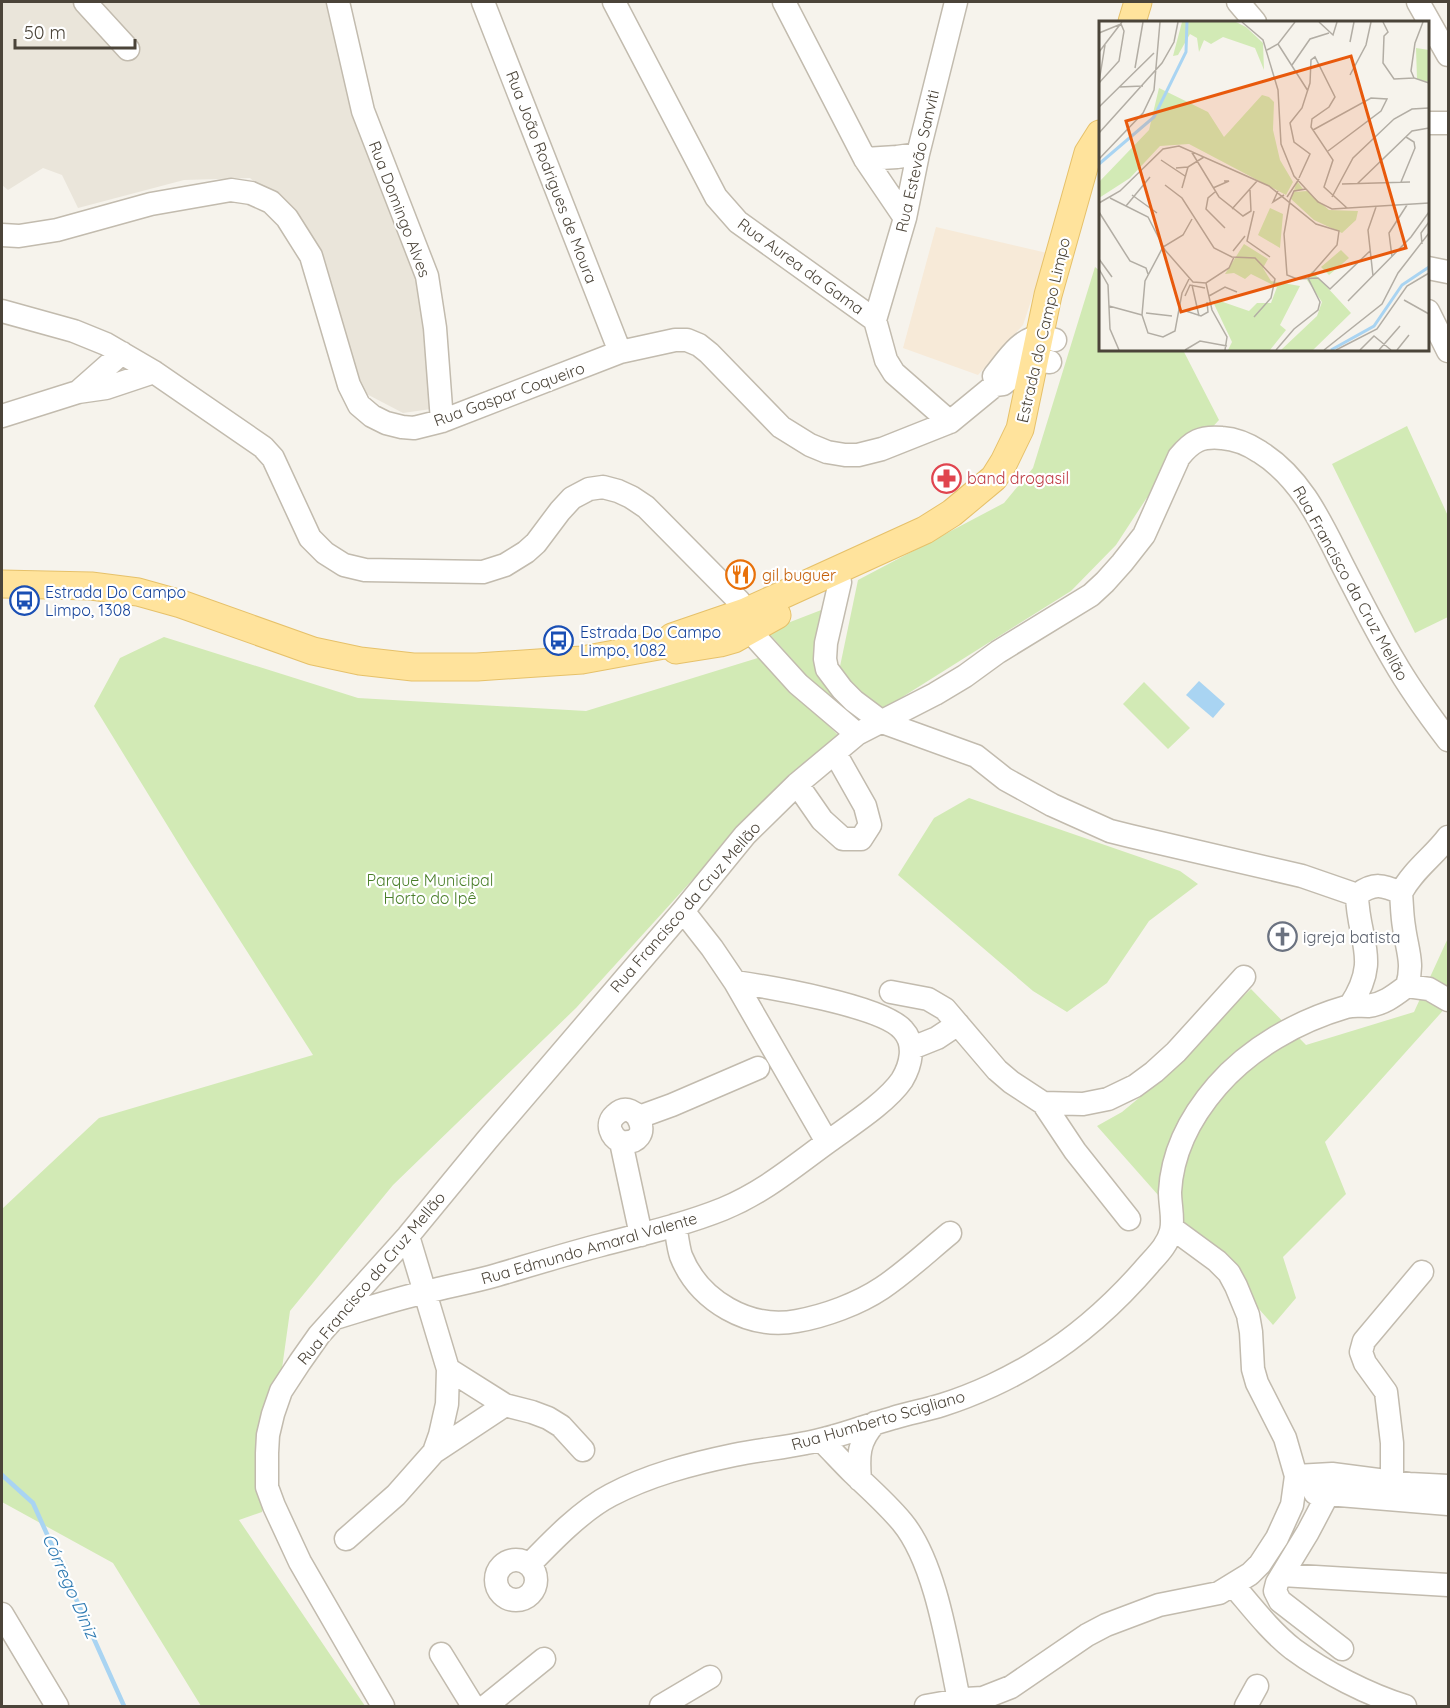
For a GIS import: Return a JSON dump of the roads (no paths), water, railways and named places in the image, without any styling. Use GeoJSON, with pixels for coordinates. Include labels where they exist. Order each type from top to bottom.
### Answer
{"type":"FeatureCollection","features":[{"type":"Feature","properties":{"kind":"main road"},"geometry":{"type":"LineString","coordinates":[[1127,21],[1131,2]]}},
{"type":"Feature","properties":{"kind":"main road"},"geometry":{"type":"LineString","coordinates":[[1132,21],[1138,2]]}},
{"type":"Feature","properties":{"kind":"main road","name":"Estrada do Campo Limpo"},"geometry":{"type":"LineString","coordinates":[[747,621],[840,582],[953,529],[982,511],[996,499],[1012,479],[1032,441],[1045,350],[1048,295],[1088,153],[1099,137]]}},
{"type":"Feature","properties":{"kind":"main road","name":"Estrada do Campo Limpo"},"geometry":{"type":"LineString","coordinates":[[2,584],[91,586],[138,592],[181,604],[313,651],[360,661],[413,667],[477,667],[582,660],[664,645],[674,650],[734,639],[747,621],[773,599],[925,530],[952,513],[994,478],[1020,429],[1084,233],[1099,169]]}},
{"type":"Feature","properties":{"kind":"street"},"geometry":{"type":"LineString","coordinates":[[85,2],[128,50]]}},
{"type":"Feature","properties":{"kind":"street","name":"Rua Domingo Alves"},"geometry":{"type":"LineString","coordinates":[[338,2],[363,111],[427,276],[435,328],[442,421]]}},
{"type":"Feature","properties":{"kind":"street","name":"Rua João Rodrigues de Moura"},"geometry":{"type":"LineString","coordinates":[[483,2],[620,352]]}},
{"type":"Feature","properties":{"kind":"street","name":"Rua Aurea da Gama"},"geometry":{"type":"LineString","coordinates":[[615,2],[716,197],[738,222],[875,320],[886,360],[894,373],[950,422]]}},
{"type":"Feature","properties":{"kind":"street"},"geometry":{"type":"LineString","coordinates":[[784,2],[865,159],[905,218]]}},
{"type":"Feature","properties":{"kind":"street","name":"Rua Estevão Sanviti"},"geometry":{"type":"LineString","coordinates":[[875,320],[905,218],[918,154],[956,2]]}},
{"type":"Feature","properties":{"kind":"street"},"geometry":{"type":"LineString","coordinates":[[1238,2],[1254,21]]}},
{"type":"Feature","properties":{"kind":"street"},"geometry":{"type":"LineString","coordinates":[[1418,2],[1449,55]]}},
{"type":"Feature","properties":{"kind":"street"},"geometry":{"type":"LineString","coordinates":[[1429,123],[1449,123]]}},
{"type":"Feature","properties":{"kind":"street"},"geometry":{"type":"LineString","coordinates":[[865,159],[918,154]]}},
{"type":"Feature","properties":{"kind":"street","name":"Rua Gaspar Coqueiro"},"geometry":{"type":"LineString","coordinates":[[2,235],[19,236],[57,230],[151,204],[231,190],[251,193],[271,202],[287,218],[311,256],[349,385],[359,405],[372,416],[402,427],[414,428],[442,421],[620,352],[675,340],[687,340],[699,345],[709,353],[781,427],[810,445],[827,452],[858,455],[882,449],[950,422],[995,385],[1003,384],[1045,350]]}},
{"type":"Feature","properties":{"kind":"street"},"geometry":{"type":"LineString","coordinates":[[1429,268],[1449,272]]}},
{"type":"Feature","properties":{"kind":"street"},"geometry":{"type":"LineString","coordinates":[[2,311],[74,331],[106,344],[153,372],[263,447],[273,458],[310,538],[325,553],[345,565],[364,570],[483,572],[505,565],[526,552],[572,498],[589,489],[603,488],[631,497],[646,507],[739,602],[747,621],[798,684],[857,734]]}},
{"type":"Feature","properties":{"kind":"street"},"geometry":{"type":"LineString","coordinates":[[1429,313],[1449,351]]}},
{"type":"Feature","properties":{"kind":"street"},"geometry":{"type":"LineString","coordinates":[[78,392],[122,353]]}},
{"type":"Feature","properties":{"kind":"street"},"geometry":{"type":"LineString","coordinates":[[2,416],[78,392],[106,388],[153,372]]}},
{"type":"Feature","properties":{"kind":"street","name":"Rua Francisco da Cruz Mellão"},"geometry":{"type":"LineString","coordinates":[[383,1707],[300,1562],[267,1487],[268,1435],[281,1391],[334,1318],[408,1236],[745,835],[797,784],[857,734],[935,694],[1091,595],[1122,563],[1144,535],[1179,457],[1187,447],[1196,441],[1218,437],[1240,441],[1271,459],[1291,476],[1304,493],[1394,662],[1420,703],[1449,740]]}},
{"type":"Feature","properties":{"kind":"street"},"geometry":{"type":"LineString","coordinates":[[840,582],[826,643],[826,669],[854,701],[882,722],[976,756],[1015,785],[1052,805],[1110,831],[1302,876],[1358,895]]}},
{"type":"Feature","properties":{"kind":"street"},"geometry":{"type":"LineString","coordinates":[[797,784],[822,820],[843,839],[861,839],[870,825],[865,806],[835,753]]}},
{"type":"Feature","properties":{"kind":"street"},"geometry":{"type":"LineString","coordinates":[[1400,992],[1411,974],[1401,893],[1405,884],[1449,837]]}},
{"type":"Feature","properties":{"kind":"street"},"geometry":{"type":"LineString","coordinates":[[1350,1006],[1358,994],[1366,970],[1358,895],[1367,887],[1381,886],[1401,893]]}},
{"type":"Feature","properties":{"kind":"street"},"geometry":{"type":"LineString","coordinates":[[683,911],[735,982],[827,1142]]}},
{"type":"Feature","properties":{"kind":"street"},"geometry":{"type":"LineString","coordinates":[[1043,1103],[1083,1104],[1108,1099],[1134,1086],[1176,1052],[1244,977]]}},
{"type":"Feature","properties":{"kind":"street"},"geometry":{"type":"LineString","coordinates":[[1364,978],[1400,992]]}},
{"type":"Feature","properties":{"kind":"street"},"geometry":{"type":"LineString","coordinates":[[735,982],[811,996],[871,1011],[902,1028],[912,1048],[937,1038],[958,1024]]}},
{"type":"Feature","properties":{"kind":"street"},"geometry":{"type":"LineString","coordinates":[[926,1707],[961,1703],[1011,1688],[1087,1635],[1115,1621],[1159,1605],[1219,1593],[1250,1574],[1269,1551],[1292,1505],[1296,1484],[1285,1438],[1257,1383],[1253,1369],[1248,1315],[1236,1286],[1217,1261],[1172,1228],[1170,1191],[1179,1148],[1193,1119],[1210,1094],[1230,1072],[1257,1050],[1296,1027],[1350,1006],[1382,1003],[1400,992],[1428,989],[1449,1000]]}},
{"type":"Feature","properties":{"kind":"street"},"geometry":{"type":"LineString","coordinates":[[891,992],[928,999],[945,1009],[997,1070],[1043,1103],[1061,1133],[1129,1219]]}},
{"type":"Feature","properties":{"kind":"street","name":"Rua Edmundo Amaral Valente"},"geometry":{"type":"LineString","coordinates":[[334,1318],[641,1235],[722,1209],[749,1197],[776,1182],[860,1118],[897,1086],[908,1066],[912,1048]]}},
{"type":"Feature","properties":{"kind":"street"},"geometry":{"type":"LineString","coordinates":[[641,1235],[621,1142],[634,1141],[639,1136],[641,1124],[639,1118],[758,1068]]}},
{"type":"Feature","properties":{"kind":"street"},"geometry":{"type":"LineString","coordinates":[[675,1225],[681,1256],[704,1291],[721,1305],[736,1313],[754,1319],[776,1322],[795,1322],[863,1298],[881,1288],[950,1233]]}},
{"type":"Feature","properties":{"kind":"street","name":"Rua Humberto Scigliano"},"geometry":{"type":"LineString","coordinates":[[529,1565],[568,1527],[608,1497],[655,1475],[734,1455],[821,1440],[943,1405],[1024,1370],[1064,1344],[1137,1278],[1161,1250],[1172,1228]]}},
{"type":"Feature","properties":{"kind":"street"},"geometry":{"type":"LineString","coordinates":[[408,1236],[448,1369],[447,1404],[434,1452]]}},
{"type":"Feature","properties":{"kind":"street"},"geometry":{"type":"LineString","coordinates":[[1392,1482],[1392,1443],[1386,1392],[1365,1363],[1361,1352],[1364,1341],[1422,1272]]}},
{"type":"Feature","properties":{"kind":"street"},"geometry":{"type":"LineString","coordinates":[[448,1369],[505,1405],[548,1418],[561,1426],[583,1450]]}},
{"type":"Feature","properties":{"kind":"street"},"geometry":{"type":"LineString","coordinates":[[346,1539],[396,1495],[434,1452],[505,1405]]}},
{"type":"Feature","properties":{"kind":"street"},"geometry":{"type":"LineString","coordinates":[[860,1480],[861,1443],[865,1434],[875,1423]]}},
{"type":"Feature","properties":{"kind":"street"},"geometry":{"type":"LineString","coordinates":[[821,1440],[903,1522],[915,1540],[931,1581],[961,1703]]}},
{"type":"Feature","properties":{"kind":"street"},"geometry":{"type":"LineString","coordinates":[[1296,1484],[1332,1474],[1392,1482],[1449,1486]]}},
{"type":"Feature","properties":{"kind":"street"},"geometry":{"type":"LineString","coordinates":[[1296,1484],[1328,1494],[1449,1504]]}},
{"type":"Feature","properties":{"kind":"street"},"geometry":{"type":"LineString","coordinates":[[1328,1494],[1275,1587],[1276,1596],[1280,1601],[1342,1649]]}},
{"type":"Feature","properties":{"kind":"street"},"geometry":{"type":"LineString","coordinates":[[1282,1575],[1449,1585]]}},
{"type":"Feature","properties":{"kind":"street"},"geometry":{"type":"LineString","coordinates":[[1233,1585],[1258,1616],[1292,1648],[1365,1691],[1405,1707]]}},
{"type":"Feature","properties":{"kind":"street"},"geometry":{"type":"LineString","coordinates":[[2,1614],[57,1707]]}},
{"type":"Feature","properties":{"kind":"street"},"geometry":{"type":"LineString","coordinates":[[441,1654],[473,1707]]}},
{"type":"Feature","properties":{"kind":"street"},"geometry":{"type":"LineString","coordinates":[[486,1707],[544,1659]]}},
{"type":"Feature","properties":{"kind":"street"},"geometry":{"type":"LineString","coordinates":[[661,1707],[710,1677]]}},
{"type":"Feature","properties":{"kind":"street"},"geometry":{"type":"LineString","coordinates":[[1246,1707],[1257,1686]]}},
{"type":"Feature","properties":{"kind":"water"},"geometry":{"type":"Polygon","coordinates":[[[1199,681],[1225,704],[1213,718],[1186,695],[1199,681]]]}},
{"type":"Feature","properties":{"kind":"waterway","name":"Córrego Diniz"},"geometry":{"type":"LineString","coordinates":[[2,1475],[33,1503],[124,1706]]}},
{"type":"Feature","properties":{"kind":"place","name":"band drogasil"},"geometry":{"type":"Point","coordinates":[946,478]}},
{"type":"Feature","properties":{"kind":"place","name":"gil buguer"},"geometry":{"type":"Point","coordinates":[741,575]}},
{"type":"Feature","properties":{"kind":"place","name":"Estrada Do Campo Limpo, 1308"},"geometry":{"type":"Point","coordinates":[24,601]}},
{"type":"Feature","properties":{"kind":"place","name":"Estrada Do Campo Limpo, 1082"},"geometry":{"type":"Point","coordinates":[559,641]}},
{"type":"Feature","properties":{"kind":"place","name":"igreja batista"},"geometry":{"type":"Point","coordinates":[1282,937]}},
{"type":"Feature","properties":{"kind":"park label","name":"Parque Municipal Horto do Ipê"},"geometry":{"type":"Point","coordinates":[430,889]}}]}
